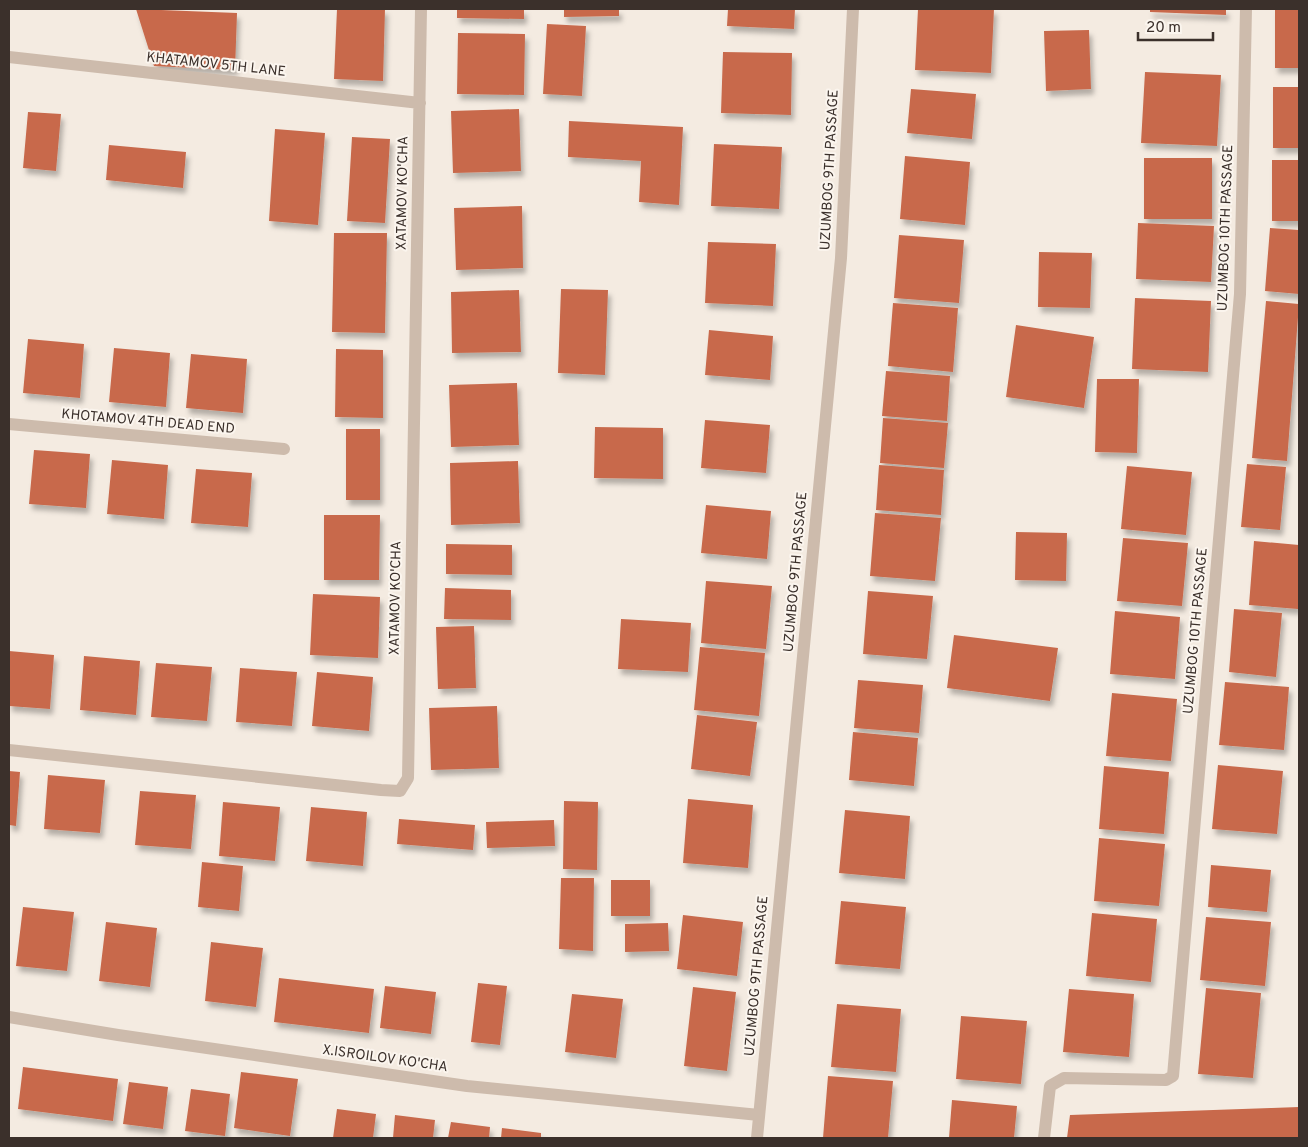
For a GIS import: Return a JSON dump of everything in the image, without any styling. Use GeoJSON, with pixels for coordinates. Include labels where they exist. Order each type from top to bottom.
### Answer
{"type":"FeatureCollection","features":[{"type":"Feature","properties":{"kind":"street","name":"XATAMOV KO'CHA"},"geometry":{"type":"LineString","coordinates":[[9,750],[400,791],[408,778],[421,9]]}},
{"type":"Feature","properties":{"kind":"street","name":"UZUMBOG 9TH PASSAGE"},"geometry":{"type":"LineString","coordinates":[[758,1138],[841,258],[853,9]]}},
{"type":"Feature","properties":{"kind":"street","name":"UZUMBOG 10TH PASSAGE"},"geometry":{"type":"LineString","coordinates":[[1044,1138],[1050,1086],[1064,1078],[1166,1080],[1173,1076],[1240,294],[1246,9]]}},
{"type":"Feature","properties":{"kind":"street","name":"KHATAMOV 5TH LANE"},"geometry":{"type":"LineString","coordinates":[[9,58],[420,103]]}},
{"type":"Feature","properties":{"kind":"street","name":"KHOTAMOV 4TH DEAD END"},"geometry":{"type":"LineString","coordinates":[[9,424],[284,449]]}},
{"type":"Feature","properties":{"kind":"street","name":"X.ISROILOV KO'CHA"},"geometry":{"type":"LineString","coordinates":[[9,1017],[118,1036],[467,1086],[759,1115]]}},
{"type":"Feature","properties":{"kind":"building"},"geometry":{"type":"Polygon","coordinates":[[[136,9],[237,13],[235,70],[154,66],[136,9]]]}},
{"type":"Feature","properties":{"kind":"building"},"geometry":{"type":"Polygon","coordinates":[[[337,9],[385,9],[383,81],[334,79],[337,9]]]}},
{"type":"Feature","properties":{"kind":"building"},"geometry":{"type":"Polygon","coordinates":[[[457,9],[524,9],[524,19],[457,18],[457,9]]]}},
{"type":"Feature","properties":{"kind":"building"},"geometry":{"type":"Polygon","coordinates":[[[564,9],[619,9],[619,16],[564,17],[564,9]]]}},
{"type":"Feature","properties":{"kind":"building"},"geometry":{"type":"Polygon","coordinates":[[[728,9],[795,9],[794,29],[727,26],[728,9]]]}},
{"type":"Feature","properties":{"kind":"building"},"geometry":{"type":"Polygon","coordinates":[[[918,9],[994,9],[991,73],[915,70],[918,9]]]}},
{"type":"Feature","properties":{"kind":"building"},"geometry":{"type":"Polygon","coordinates":[[[1150,9],[1226,9],[1226,15],[1150,12],[1150,9]]]}},
{"type":"Feature","properties":{"kind":"building"},"geometry":{"type":"Polygon","coordinates":[[[1275,9],[1299,9],[1299,68],[1275,68],[1275,9]]]}},
{"type":"Feature","properties":{"kind":"building"},"geometry":{"type":"Polygon","coordinates":[[[547,24],[586,26],[582,96],[543,94],[547,24]]]}},
{"type":"Feature","properties":{"kind":"building"},"geometry":{"type":"Polygon","coordinates":[[[1089,30],[1091,89],[1046,91],[1044,31],[1089,30]]]}},
{"type":"Feature","properties":{"kind":"building"},"geometry":{"type":"Polygon","coordinates":[[[458,33],[525,34],[524,95],[457,94],[458,33]]]}},
{"type":"Feature","properties":{"kind":"building"},"geometry":{"type":"Polygon","coordinates":[[[723,52],[792,53],[791,115],[721,113],[723,52]]]}},
{"type":"Feature","properties":{"kind":"building"},"geometry":{"type":"Polygon","coordinates":[[[1145,72],[1221,75],[1217,146],[1141,143],[1145,72]]]}},
{"type":"Feature","properties":{"kind":"building"},"geometry":{"type":"Polygon","coordinates":[[[1273,87],[1299,87],[1299,148],[1273,148],[1273,87]]]}},
{"type":"Feature","properties":{"kind":"building"},"geometry":{"type":"Polygon","coordinates":[[[911,89],[976,94],[972,139],[907,133],[911,89]]]}},
{"type":"Feature","properties":{"kind":"building"},"geometry":{"type":"Polygon","coordinates":[[[519,109],[521,171],[453,173],[451,111],[519,109]]]}},
{"type":"Feature","properties":{"kind":"building"},"geometry":{"type":"Polygon","coordinates":[[[28,112],[61,114],[56,171],[23,168],[28,112]]]}},
{"type":"Feature","properties":{"kind":"building"},"geometry":{"type":"Polygon","coordinates":[[[569,121],[683,127],[679,205],[639,202],[641,161],[568,157],[569,121]]]}},
{"type":"Feature","properties":{"kind":"building"},"geometry":{"type":"Polygon","coordinates":[[[275,129],[325,133],[318,225],[269,221],[275,129]]]}},
{"type":"Feature","properties":{"kind":"building"},"geometry":{"type":"Polygon","coordinates":[[[352,137],[390,139],[385,223],[347,221],[352,137]]]}},
{"type":"Feature","properties":{"kind":"building"},"geometry":{"type":"Polygon","coordinates":[[[714,144],[782,147],[779,209],[711,206],[714,144]]]}},
{"type":"Feature","properties":{"kind":"building"},"geometry":{"type":"Polygon","coordinates":[[[109,145],[186,152],[183,188],[106,180],[109,145]]]}},
{"type":"Feature","properties":{"kind":"building"},"geometry":{"type":"Polygon","coordinates":[[[905,156],[970,162],[965,225],[900,219],[905,156]]]}},
{"type":"Feature","properties":{"kind":"building"},"geometry":{"type":"Polygon","coordinates":[[[1144,158],[1212,158],[1212,219],[1144,219],[1144,158]]]}},
{"type":"Feature","properties":{"kind":"building"},"geometry":{"type":"Polygon","coordinates":[[[1272,160],[1299,160],[1299,221],[1272,221],[1272,160]]]}},
{"type":"Feature","properties":{"kind":"building"},"geometry":{"type":"Polygon","coordinates":[[[522,206],[523,268],[456,270],[454,208],[522,206]]]}},
{"type":"Feature","properties":{"kind":"building"},"geometry":{"type":"Polygon","coordinates":[[[1138,223],[1214,226],[1211,282],[1136,279],[1138,223]]]}},
{"type":"Feature","properties":{"kind":"building"},"geometry":{"type":"Polygon","coordinates":[[[1270,228],[1299,230],[1299,294],[1265,291],[1270,228]]]}},
{"type":"Feature","properties":{"kind":"building"},"geometry":{"type":"Polygon","coordinates":[[[334,233],[387,233],[385,333],[332,332],[334,233]]]}},
{"type":"Feature","properties":{"kind":"building"},"geometry":{"type":"Polygon","coordinates":[[[899,235],[964,240],[959,303],[894,298],[899,235]]]}},
{"type":"Feature","properties":{"kind":"building"},"geometry":{"type":"Polygon","coordinates":[[[708,242],[776,244],[773,306],[705,303],[708,242]]]}},
{"type":"Feature","properties":{"kind":"building"},"geometry":{"type":"Polygon","coordinates":[[[1039,252],[1092,253],[1090,308],[1038,307],[1039,252]]]}},
{"type":"Feature","properties":{"kind":"building"},"geometry":{"type":"Polygon","coordinates":[[[561,289],[608,290],[605,375],[558,373],[561,289]]]}},
{"type":"Feature","properties":{"kind":"building"},"geometry":{"type":"Polygon","coordinates":[[[519,290],[521,352],[452,353],[451,292],[519,290]]]}},
{"type":"Feature","properties":{"kind":"building"},"geometry":{"type":"Polygon","coordinates":[[[1135,298],[1211,301],[1208,372],[1132,369],[1135,298]]]}},
{"type":"Feature","properties":{"kind":"building"},"geometry":{"type":"Polygon","coordinates":[[[1266,301],[1299,304],[1287,461],[1252,458],[1266,301]]]}},
{"type":"Feature","properties":{"kind":"building"},"geometry":{"type":"Polygon","coordinates":[[[893,303],[958,308],[953,372],[888,366],[893,303]]]}},
{"type":"Feature","properties":{"kind":"building"},"geometry":{"type":"Polygon","coordinates":[[[1016,325],[1094,337],[1084,408],[1006,397],[1016,325]]]}},
{"type":"Feature","properties":{"kind":"building"},"geometry":{"type":"Polygon","coordinates":[[[709,330],[773,336],[770,380],[705,375],[709,330]]]}},
{"type":"Feature","properties":{"kind":"building"},"geometry":{"type":"Polygon","coordinates":[[[28,339],[84,344],[80,398],[23,393],[28,339]]]}},
{"type":"Feature","properties":{"kind":"building"},"geometry":{"type":"Polygon","coordinates":[[[114,348],[170,353],[166,407],[109,402],[114,348]]]}},
{"type":"Feature","properties":{"kind":"building"},"geometry":{"type":"Polygon","coordinates":[[[336,349],[383,350],[383,418],[335,417],[336,349]]]}},
{"type":"Feature","properties":{"kind":"building"},"geometry":{"type":"Polygon","coordinates":[[[191,354],[247,359],[243,413],[186,408],[191,354]]]}},
{"type":"Feature","properties":{"kind":"building"},"geometry":{"type":"Polygon","coordinates":[[[886,371],[950,376],[947,421],[882,416],[886,371]]]}},
{"type":"Feature","properties":{"kind":"building"},"geometry":{"type":"Polygon","coordinates":[[[1097,379],[1139,379],[1137,453],[1095,452],[1097,379]]]}},
{"type":"Feature","properties":{"kind":"building"},"geometry":{"type":"Polygon","coordinates":[[[517,383],[519,445],[451,447],[449,385],[517,383]]]}},
{"type":"Feature","properties":{"kind":"building"},"geometry":{"type":"Polygon","coordinates":[[[883,418],[948,423],[944,468],[880,463],[883,418]]]}},
{"type":"Feature","properties":{"kind":"building"},"geometry":{"type":"Polygon","coordinates":[[[705,420],[770,425],[766,473],[701,468],[705,420]]]}},
{"type":"Feature","properties":{"kind":"building"},"geometry":{"type":"Polygon","coordinates":[[[595,427],[663,428],[663,479],[594,478],[595,427]]]}},
{"type":"Feature","properties":{"kind":"building"},"geometry":{"type":"Polygon","coordinates":[[[346,429],[380,429],[380,500],[346,500],[346,429]]]}},
{"type":"Feature","properties":{"kind":"building"},"geometry":{"type":"Polygon","coordinates":[[[34,450],[90,454],[86,508],[29,504],[34,450]]]}},
{"type":"Feature","properties":{"kind":"building"},"geometry":{"type":"Polygon","coordinates":[[[112,460],[168,465],[164,519],[107,514],[112,460]]]}},
{"type":"Feature","properties":{"kind":"building"},"geometry":{"type":"Polygon","coordinates":[[[518,461],[520,523],[451,525],[450,463],[518,461]]]}},
{"type":"Feature","properties":{"kind":"building"},"geometry":{"type":"Polygon","coordinates":[[[1247,464],[1286,467],[1280,530],[1241,527],[1247,464]]]}},
{"type":"Feature","properties":{"kind":"building"},"geometry":{"type":"Polygon","coordinates":[[[879,465],[944,470],[941,515],[876,510],[879,465]]]}},
{"type":"Feature","properties":{"kind":"building"},"geometry":{"type":"Polygon","coordinates":[[[1127,466],[1192,472],[1186,535],[1121,529],[1127,466]]]}},
{"type":"Feature","properties":{"kind":"building"},"geometry":{"type":"Polygon","coordinates":[[[196,469],[252,473],[248,527],[191,523],[196,469]]]}},
{"type":"Feature","properties":{"kind":"building"},"geometry":{"type":"Polygon","coordinates":[[[706,505],[771,511],[767,559],[701,553],[706,505]]]}},
{"type":"Feature","properties":{"kind":"building"},"geometry":{"type":"Polygon","coordinates":[[[875,513],[941,518],[935,581],[870,576],[875,513]]]}},
{"type":"Feature","properties":{"kind":"building"},"geometry":{"type":"Polygon","coordinates":[[[324,515],[380,515],[379,580],[324,580],[324,515]]]}},
{"type":"Feature","properties":{"kind":"building"},"geometry":{"type":"Polygon","coordinates":[[[1016,532],[1067,533],[1066,581],[1015,580],[1016,532]]]}},
{"type":"Feature","properties":{"kind":"building"},"geometry":{"type":"Polygon","coordinates":[[[1123,538],[1188,543],[1182,606],[1117,601],[1123,538]]]}},
{"type":"Feature","properties":{"kind":"building"},"geometry":{"type":"Polygon","coordinates":[[[1254,541],[1299,545],[1298,609],[1249,605],[1254,541]]]}},
{"type":"Feature","properties":{"kind":"building"},"geometry":{"type":"Polygon","coordinates":[[[446,544],[512,545],[512,575],[446,574],[446,544]]]}},
{"type":"Feature","properties":{"kind":"building"},"geometry":{"type":"Polygon","coordinates":[[[706,581],[772,586],[766,649],[701,643],[706,581]]]}},
{"type":"Feature","properties":{"kind":"building"},"geometry":{"type":"Polygon","coordinates":[[[445,588],[511,590],[511,620],[444,619],[445,588]]]}},
{"type":"Feature","properties":{"kind":"building"},"geometry":{"type":"Polygon","coordinates":[[[868,591],[933,596],[927,659],[863,654],[868,591]]]}},
{"type":"Feature","properties":{"kind":"building"},"geometry":{"type":"Polygon","coordinates":[[[313,594],[380,597],[378,658],[310,655],[313,594]]]}},
{"type":"Feature","properties":{"kind":"building"},"geometry":{"type":"Polygon","coordinates":[[[1234,609],[1282,613],[1276,677],[1229,672],[1234,609]]]}},
{"type":"Feature","properties":{"kind":"building"},"geometry":{"type":"Polygon","coordinates":[[[1115,611],[1180,617],[1175,679],[1110,674],[1115,611]]]}},
{"type":"Feature","properties":{"kind":"building"},"geometry":{"type":"Polygon","coordinates":[[[621,619],[691,623],[688,672],[618,669],[621,619]]]}},
{"type":"Feature","properties":{"kind":"building"},"geometry":{"type":"Polygon","coordinates":[[[474,626],[476,688],[438,689],[436,627],[474,626]]]}},
{"type":"Feature","properties":{"kind":"building"},"geometry":{"type":"Polygon","coordinates":[[[954,635],[1058,648],[1050,701],[947,688],[954,635]]]}},
{"type":"Feature","properties":{"kind":"building"},"geometry":{"type":"Polygon","coordinates":[[[700,647],[765,653],[759,716],[694,710],[700,647]]]}},
{"type":"Feature","properties":{"kind":"building"},"geometry":{"type":"Polygon","coordinates":[[[9,651],[54,655],[50,709],[9,706],[9,651]]]}},
{"type":"Feature","properties":{"kind":"building"},"geometry":{"type":"Polygon","coordinates":[[[84,656],[140,661],[136,715],[80,710],[84,656]]]}},
{"type":"Feature","properties":{"kind":"building"},"geometry":{"type":"Polygon","coordinates":[[[156,663],[212,667],[207,721],[151,717],[156,663]]]}},
{"type":"Feature","properties":{"kind":"building"},"geometry":{"type":"Polygon","coordinates":[[[240,668],[297,672],[292,726],[236,722],[240,668]]]}},
{"type":"Feature","properties":{"kind":"building"},"geometry":{"type":"Polygon","coordinates":[[[317,672],[373,677],[369,731],[312,726],[317,672]]]}},
{"type":"Feature","properties":{"kind":"building"},"geometry":{"type":"Polygon","coordinates":[[[858,680],[923,685],[919,733],[854,728],[858,680]]]}},
{"type":"Feature","properties":{"kind":"building"},"geometry":{"type":"Polygon","coordinates":[[[1225,682],[1289,687],[1284,750],[1219,745],[1225,682]]]}},
{"type":"Feature","properties":{"kind":"building"},"geometry":{"type":"Polygon","coordinates":[[[1112,693],[1177,699],[1171,761],[1106,756],[1112,693]]]}},
{"type":"Feature","properties":{"kind":"building"},"geometry":{"type":"Polygon","coordinates":[[[497,706],[499,768],[431,770],[429,708],[497,706]]]}},
{"type":"Feature","properties":{"kind":"building"},"geometry":{"type":"Polygon","coordinates":[[[697,715],[757,722],[750,776],[691,769],[697,715]]]}},
{"type":"Feature","properties":{"kind":"building"},"geometry":{"type":"Polygon","coordinates":[[[853,732],[918,738],[914,786],[849,780],[853,732]]]}},
{"type":"Feature","properties":{"kind":"building"},"geometry":{"type":"Polygon","coordinates":[[[1218,765],[1283,771],[1277,834],[1212,829],[1218,765]]]}},
{"type":"Feature","properties":{"kind":"building"},"geometry":{"type":"Polygon","coordinates":[[[1104,766],[1169,772],[1164,834],[1099,829],[1104,766]]]}},
{"type":"Feature","properties":{"kind":"building"},"geometry":{"type":"Polygon","coordinates":[[[9,771],[20,772],[16,826],[9,825],[9,771]]]}},
{"type":"Feature","properties":{"kind":"building"},"geometry":{"type":"Polygon","coordinates":[[[48,775],[105,780],[100,833],[44,829],[48,775]]]}},
{"type":"Feature","properties":{"kind":"building"},"geometry":{"type":"Polygon","coordinates":[[[140,791],[196,795],[191,849],[135,845],[140,791]]]}},
{"type":"Feature","properties":{"kind":"building"},"geometry":{"type":"Polygon","coordinates":[[[688,799],[753,805],[748,868],[683,863],[688,799]]]}},
{"type":"Feature","properties":{"kind":"building"},"geometry":{"type":"Polygon","coordinates":[[[564,801],[598,802],[597,870],[563,869],[564,801]]]}},
{"type":"Feature","properties":{"kind":"building"},"geometry":{"type":"Polygon","coordinates":[[[223,802],[280,807],[275,861],[219,856],[223,802]]]}},
{"type":"Feature","properties":{"kind":"building"},"geometry":{"type":"Polygon","coordinates":[[[311,807],[367,812],[363,866],[306,861],[311,807]]]}},
{"type":"Feature","properties":{"kind":"building"},"geometry":{"type":"Polygon","coordinates":[[[845,810],[910,816],[905,879],[839,873],[845,810]]]}},
{"type":"Feature","properties":{"kind":"building"},"geometry":{"type":"Polygon","coordinates":[[[399,819],[475,825],[473,850],[397,844],[399,819]]]}},
{"type":"Feature","properties":{"kind":"building"},"geometry":{"type":"Polygon","coordinates":[[[554,820],[555,846],[487,848],[486,822],[554,820]]]}},
{"type":"Feature","properties":{"kind":"building"},"geometry":{"type":"Polygon","coordinates":[[[1099,838],[1165,844],[1159,906],[1094,901],[1099,838]]]}},
{"type":"Feature","properties":{"kind":"building"},"geometry":{"type":"Polygon","coordinates":[[[202,862],[243,866],[239,911],[198,907],[202,862]]]}},
{"type":"Feature","properties":{"kind":"building"},"geometry":{"type":"Polygon","coordinates":[[[1211,865],[1271,870],[1267,912],[1208,907],[1211,865]]]}},
{"type":"Feature","properties":{"kind":"building"},"geometry":{"type":"Polygon","coordinates":[[[561,878],[594,878],[593,951],[559,949],[561,878]]]}},
{"type":"Feature","properties":{"kind":"building"},"geometry":{"type":"Polygon","coordinates":[[[611,880],[650,880],[650,916],[611,916],[611,880]]]}},
{"type":"Feature","properties":{"kind":"building"},"geometry":{"type":"Polygon","coordinates":[[[841,901],[906,907],[900,969],[835,964],[841,901]]]}},
{"type":"Feature","properties":{"kind":"building"},"geometry":{"type":"Polygon","coordinates":[[[23,907],[74,912],[67,971],[16,966],[23,907]]]}},
{"type":"Feature","properties":{"kind":"building"},"geometry":{"type":"Polygon","coordinates":[[[1092,913],[1157,919],[1151,982],[1086,976],[1092,913]]]}},
{"type":"Feature","properties":{"kind":"building"},"geometry":{"type":"Polygon","coordinates":[[[683,915],[743,922],[737,976],[677,969],[683,915]]]}},
{"type":"Feature","properties":{"kind":"building"},"geometry":{"type":"Polygon","coordinates":[[[1206,917],[1271,922],[1265,986],[1200,980],[1206,917]]]}},
{"type":"Feature","properties":{"kind":"building"},"geometry":{"type":"Polygon","coordinates":[[[106,922],[157,928],[150,987],[99,981],[106,922]]]}},
{"type":"Feature","properties":{"kind":"building"},"geometry":{"type":"Polygon","coordinates":[[[668,923],[669,951],[625,952],[625,924],[668,923]]]}},
{"type":"Feature","properties":{"kind":"building"},"geometry":{"type":"Polygon","coordinates":[[[211,942],[263,948],[256,1007],[205,1001],[211,942]]]}},
{"type":"Feature","properties":{"kind":"building"},"geometry":{"type":"Polygon","coordinates":[[[279,978],[374,989],[369,1033],[274,1022],[279,978]]]}},
{"type":"Feature","properties":{"kind":"building"},"geometry":{"type":"Polygon","coordinates":[[[478,983],[507,986],[500,1045],[471,1042],[478,983]]]}},
{"type":"Feature","properties":{"kind":"building"},"geometry":{"type":"Polygon","coordinates":[[[385,986],[436,992],[431,1034],[380,1028],[385,986]]]}},
{"type":"Feature","properties":{"kind":"building"},"geometry":{"type":"Polygon","coordinates":[[[693,987],[736,992],[727,1071],[684,1066],[693,987]]]}},
{"type":"Feature","properties":{"kind":"building"},"geometry":{"type":"Polygon","coordinates":[[[1206,988],[1261,993],[1253,1078],[1198,1074],[1206,988]]]}},
{"type":"Feature","properties":{"kind":"building"},"geometry":{"type":"Polygon","coordinates":[[[1069,989],[1134,994],[1129,1057],[1063,1052],[1069,989]]]}},
{"type":"Feature","properties":{"kind":"building"},"geometry":{"type":"Polygon","coordinates":[[[572,994],[623,999],[616,1058],[565,1052],[572,994]]]}},
{"type":"Feature","properties":{"kind":"building"},"geometry":{"type":"Polygon","coordinates":[[[837,1004],[901,1009],[896,1072],[831,1067],[837,1004]]]}},
{"type":"Feature","properties":{"kind":"building"},"geometry":{"type":"Polygon","coordinates":[[[961,1016],[1027,1021],[1021,1084],[956,1079],[961,1016]]]}},
{"type":"Feature","properties":{"kind":"building"},"geometry":{"type":"Polygon","coordinates":[[[23,1067],[118,1079],[113,1121],[18,1109],[23,1067]]]}},
{"type":"Feature","properties":{"kind":"building"},"geometry":{"type":"Polygon","coordinates":[[[241,1072],[298,1079],[290,1136],[234,1128],[241,1072]]]}},
{"type":"Feature","properties":{"kind":"building"},"geometry":{"type":"Polygon","coordinates":[[[828,1076],[893,1081],[888,1138],[823,1138],[828,1076]]]}},
{"type":"Feature","properties":{"kind":"building"},"geometry":{"type":"Polygon","coordinates":[[[129,1082],[168,1087],[163,1129],[123,1124],[129,1082]]]}},
{"type":"Feature","properties":{"kind":"building"},"geometry":{"type":"Polygon","coordinates":[[[191,1089],[230,1094],[225,1136],[185,1131],[191,1089]]]}},
{"type":"Feature","properties":{"kind":"building"},"geometry":{"type":"Polygon","coordinates":[[[952,1100],[1017,1106],[1014,1138],[949,1138],[952,1100]]]}},
{"type":"Feature","properties":{"kind":"building"},"geometry":{"type":"Polygon","coordinates":[[[1299,1107],[1299,1138],[1067,1138],[1070,1115],[1299,1107]]]}},
{"type":"Feature","properties":{"kind":"building"},"geometry":{"type":"Polygon","coordinates":[[[337,1109],[376,1114],[373,1138],[333,1138],[337,1109]]]}},
{"type":"Feature","properties":{"kind":"building"},"geometry":{"type":"Polygon","coordinates":[[[395,1115],[435,1120],[433,1138],[393,1138],[395,1115]]]}},
{"type":"Feature","properties":{"kind":"building"},"geometry":{"type":"Polygon","coordinates":[[[451,1122],[490,1127],[489,1138],[448,1138],[451,1122]]]}},
{"type":"Feature","properties":{"kind":"building"},"geometry":{"type":"Polygon","coordinates":[[[502,1128],[541,1133],[541,1138],[501,1138],[502,1128]]]}}]}
